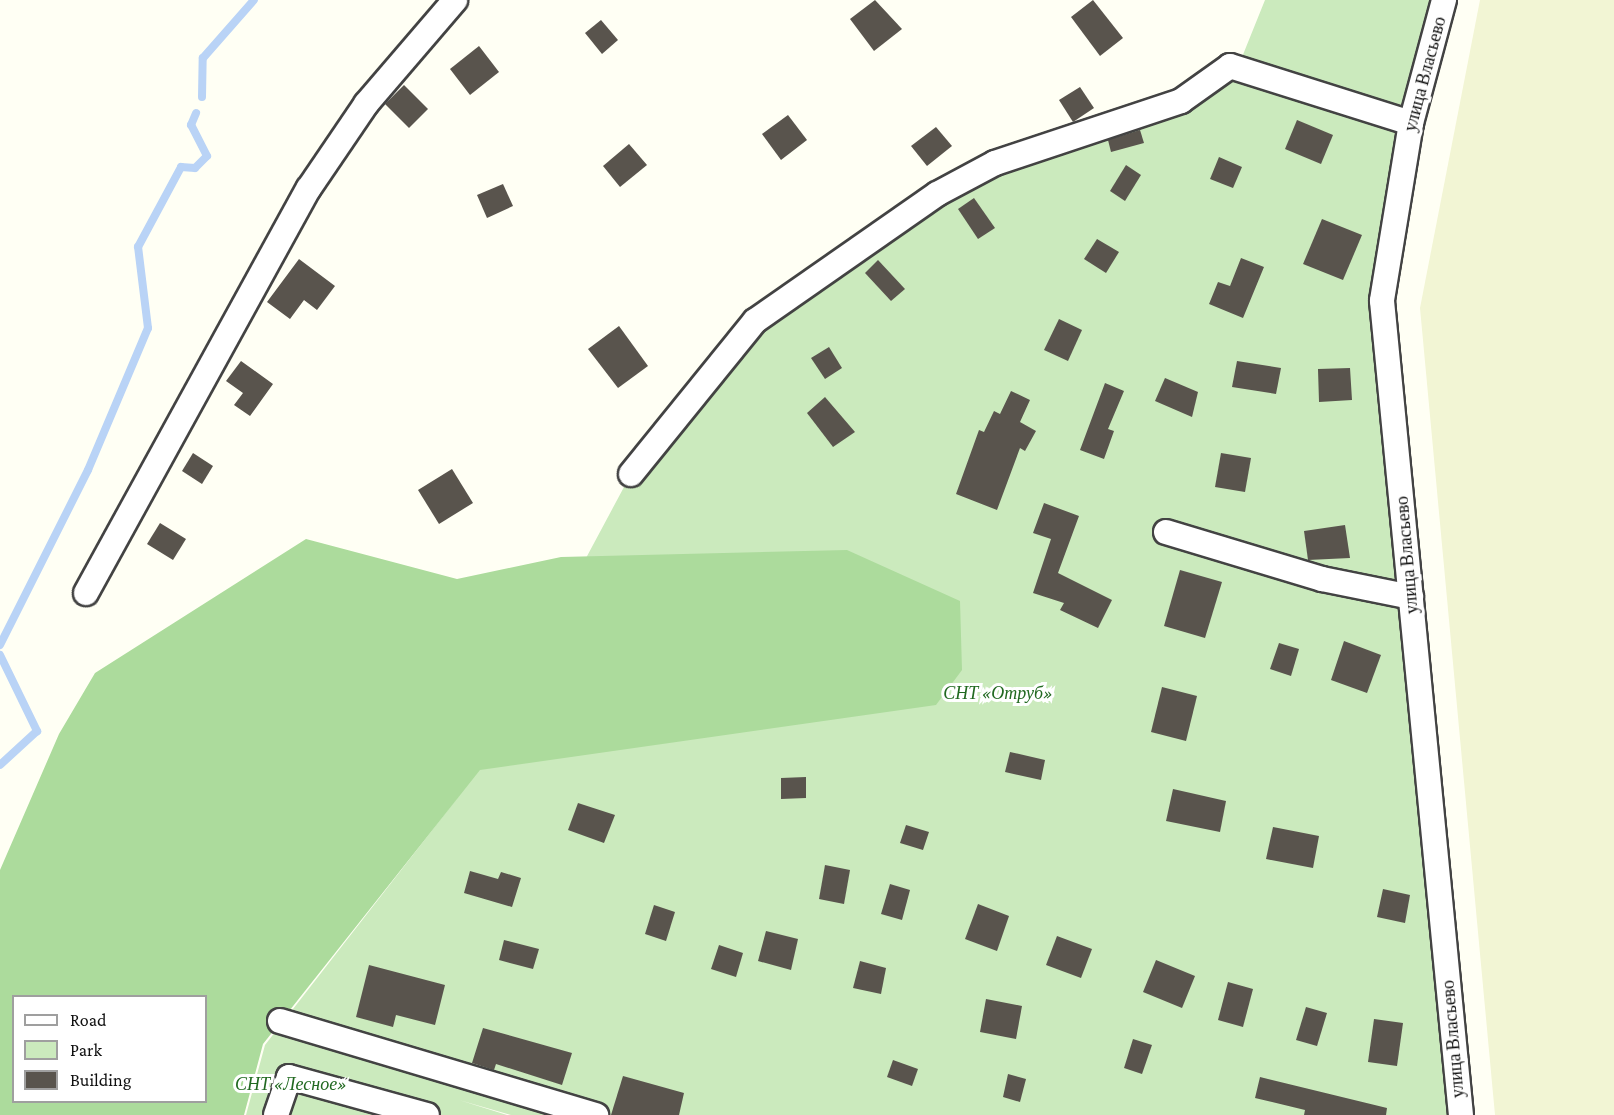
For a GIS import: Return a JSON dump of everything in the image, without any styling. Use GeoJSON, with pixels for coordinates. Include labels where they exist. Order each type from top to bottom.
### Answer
{"type":"FeatureCollection","features":[{"type":"Feature","properties":{"kind":"street"},"geometry":{"type":"LineString","coordinates":[[86,593],[309,188],[366,104],[455,0]]}},
{"type":"Feature","properties":{"kind":"street","name":"улица Власьево"},"geometry":{"type":"LineString","coordinates":[[1444,0],[1411,123],[1383,301],[1461,1115]]}},
{"type":"Feature","properties":{"kind":"street"},"geometry":{"type":"LineString","coordinates":[[631,474],[755,321],[927,200],[995,163],[1181,101],[1230,66],[1411,123]]}},
{"type":"Feature","properties":{"kind":"street"},"geometry":{"type":"LineString","coordinates":[[1166,532],[1323,579],[1411,597]]}},
{"type":"Feature","properties":{"kind":"street"},"geometry":{"type":"LineString","coordinates":[[280,1021],[596,1115]]}},
{"type":"Feature","properties":{"kind":"street"},"geometry":{"type":"LineString","coordinates":[[276,1115],[289,1077],[428,1115]]}},
{"type":"Feature","properties":{"kind":"green space","name":"СНТ «Отруб»"},"geometry":{"type":"Polygon","coordinates":[[[1265,0],[1440,0],[1382,301],[1461,1115],[511,1115],[459,1100],[507,1115],[246,1115],[265,1045],[458,797],[631,474],[755,321],[937,194],[1236,72],[1265,0]]]}},
{"type":"Feature","properties":{"kind":"green space"},"geometry":{"type":"Polygon","coordinates":[[[1480,0],[1614,0],[1614,1115],[1495,1115],[1420,308],[1480,0]]]}},
{"type":"Feature","properties":{"kind":"green space"},"geometry":{"type":"Polygon","coordinates":[[[306,539],[457,579],[561,557],[847,550],[960,601],[962,670],[936,705],[480,770],[263,1044],[244,1115],[0,1115],[0,870],[59,734],[95,673],[306,539]]]}},
{"type":"Feature","properties":{"kind":"building"},"geometry":{"type":"Polygon","coordinates":[[[875,0],[902,29],[874,51],[850,19],[875,0]]]}},
{"type":"Feature","properties":{"kind":"building"},"geometry":{"type":"Polygon","coordinates":[[[1093,0],[1123,38],[1100,56],[1071,17],[1093,0]]]}},
{"type":"Feature","properties":{"kind":"building"},"geometry":{"type":"Polygon","coordinates":[[[601,20],[618,40],[602,54],[585,33],[601,20]]]}},
{"type":"Feature","properties":{"kind":"building"},"geometry":{"type":"Polygon","coordinates":[[[479,46],[499,72],[470,95],[450,69],[479,46]]]}},
{"type":"Feature","properties":{"kind":"building"},"geometry":{"type":"Polygon","coordinates":[[[404,85],[428,109],[409,128],[385,104],[404,85]]]}},
{"type":"Feature","properties":{"kind":"building"},"geometry":{"type":"Polygon","coordinates":[[[1080,87],[1094,108],[1073,122],[1059,100],[1080,87]]]}},
{"type":"Feature","properties":{"kind":"building"},"geometry":{"type":"Polygon","coordinates":[[[788,115],[807,140],[781,160],[762,134],[788,115]]]}},
{"type":"Feature","properties":{"kind":"building"},"geometry":{"type":"Polygon","coordinates":[[[1297,120],[1333,135],[1321,164],[1285,149],[1297,120]]]}},
{"type":"Feature","properties":{"kind":"building"},"geometry":{"type":"Polygon","coordinates":[[[936,127],[952,146],[927,166],[911,146],[936,127]]]}},
{"type":"Feature","properties":{"kind":"building"},"geometry":{"type":"Polygon","coordinates":[[[1140,130],[1144,143],[1111,152],[1108,140],[1140,130]]]}},
{"type":"Feature","properties":{"kind":"building"},"geometry":{"type":"Polygon","coordinates":[[[629,144],[647,165],[620,187],[603,166],[629,144]]]}},
{"type":"Feature","properties":{"kind":"building"},"geometry":{"type":"Polygon","coordinates":[[[1219,157],[1242,167],[1233,188],[1210,179],[1219,157]]]}},
{"type":"Feature","properties":{"kind":"building"},"geometry":{"type":"Polygon","coordinates":[[[1126,165],[1141,175],[1125,201],[1110,191],[1126,165]]]}},
{"type":"Feature","properties":{"kind":"building"},"geometry":{"type":"Polygon","coordinates":[[[503,184],[513,206],[487,218],[477,195],[503,184]]]}},
{"type":"Feature","properties":{"kind":"building"},"geometry":{"type":"Polygon","coordinates":[[[974,198],[995,228],[978,239],[958,209],[974,198]]]}},
{"type":"Feature","properties":{"kind":"building"},"geometry":{"type":"Polygon","coordinates":[[[1322,219],[1362,235],[1343,280],[1303,264],[1322,219]]]}},
{"type":"Feature","properties":{"kind":"building"},"geometry":{"type":"Polygon","coordinates":[[[1097,239],[1119,252],[1106,273],[1084,259],[1097,239]]]}},
{"type":"Feature","properties":{"kind":"building"},"geometry":{"type":"Polygon","coordinates":[[[1241,258],[1264,267],[1243,318],[1209,304],[1218,282],[1230,286],[1241,258]]]}},
{"type":"Feature","properties":{"kind":"building"},"geometry":{"type":"Polygon","coordinates":[[[299,259],[335,286],[317,310],[304,300],[290,319],[267,302],[299,259]]]}},
{"type":"Feature","properties":{"kind":"building"},"geometry":{"type":"Polygon","coordinates":[[[878,260],[905,289],[891,301],[865,273],[878,260]]]}},
{"type":"Feature","properties":{"kind":"building"},"geometry":{"type":"Polygon","coordinates":[[[1059,319],[1082,330],[1068,361],[1044,350],[1059,319]]]}},
{"type":"Feature","properties":{"kind":"building"},"geometry":{"type":"Polygon","coordinates":[[[619,326],[648,366],[618,388],[588,349],[619,326]]]}},
{"type":"Feature","properties":{"kind":"building"},"geometry":{"type":"Polygon","coordinates":[[[829,347],[842,368],[825,379],[811,358],[829,347]]]}},
{"type":"Feature","properties":{"kind":"building"},"geometry":{"type":"Polygon","coordinates":[[[241,361],[273,384],[250,416],[234,405],[243,393],[226,381],[241,361]]]}},
{"type":"Feature","properties":{"kind":"building"},"geometry":{"type":"Polygon","coordinates":[[[1237,361],[1281,368],[1276,394],[1232,387],[1237,361]]]}},
{"type":"Feature","properties":{"kind":"building"},"geometry":{"type":"Polygon","coordinates":[[[1350,368],[1352,400],[1319,402],[1318,369],[1350,368]]]}},
{"type":"Feature","properties":{"kind":"building"},"geometry":{"type":"Polygon","coordinates":[[[1165,378],[1198,392],[1192,417],[1155,401],[1165,378]]]}},
{"type":"Feature","properties":{"kind":"building"},"geometry":{"type":"Polygon","coordinates":[[[1105,383],[1124,391],[1108,429],[1114,431],[1104,459],[1080,450],[1105,383]]]}},
{"type":"Feature","properties":{"kind":"building"},"geometry":{"type":"Polygon","coordinates":[[[1011,391],[1030,400],[1020,422],[1036,431],[1025,451],[1020,448],[997,510],[956,494],[979,430],[984,432],[994,411],[1000,414],[1011,391]]]}},
{"type":"Feature","properties":{"kind":"building"},"geometry":{"type":"Polygon","coordinates":[[[825,397],[855,432],[833,447],[807,413],[825,397]]]}},
{"type":"Feature","properties":{"kind":"building"},"geometry":{"type":"Polygon","coordinates":[[[193,453],[213,466],[202,484],[182,471],[193,453]]]}},
{"type":"Feature","properties":{"kind":"building"},"geometry":{"type":"Polygon","coordinates":[[[1221,453],[1251,458],[1245,492],[1215,487],[1221,453]]]}},
{"type":"Feature","properties":{"kind":"building"},"geometry":{"type":"Polygon","coordinates":[[[452,469],[473,503],[439,524],[418,490],[452,469]]]}},
{"type":"Feature","properties":{"kind":"building"},"geometry":{"type":"Polygon","coordinates":[[[1044,503],[1079,516],[1058,573],[1112,600],[1098,628],[1060,610],[1064,603],[1033,593],[1051,539],[1033,533],[1044,503]]]}},
{"type":"Feature","properties":{"kind":"building"},"geometry":{"type":"Polygon","coordinates":[[[160,523],[186,539],[173,560],[147,544],[160,523]]]}},
{"type":"Feature","properties":{"kind":"building"},"geometry":{"type":"Polygon","coordinates":[[[1345,525],[1350,558],[1308,560],[1304,531],[1345,525]]]}},
{"type":"Feature","properties":{"kind":"building"},"geometry":{"type":"Polygon","coordinates":[[[1180,570],[1222,582],[1205,638],[1164,626],[1180,570]]]}},
{"type":"Feature","properties":{"kind":"building"},"geometry":{"type":"Polygon","coordinates":[[[1344,641],[1381,655],[1367,693],[1331,680],[1344,641]]]}},
{"type":"Feature","properties":{"kind":"building"},"geometry":{"type":"Polygon","coordinates":[[[1279,643],[1299,649],[1291,676],[1270,669],[1279,643]]]}},
{"type":"Feature","properties":{"kind":"building"},"geometry":{"type":"Polygon","coordinates":[[[1162,687],[1197,696],[1186,741],[1151,732],[1162,687]]]}},
{"type":"Feature","properties":{"kind":"building"},"geometry":{"type":"Polygon","coordinates":[[[1010,752],[1045,760],[1041,780],[1005,772],[1010,752]]]}},
{"type":"Feature","properties":{"kind":"building"},"geometry":{"type":"Polygon","coordinates":[[[806,777],[806,798],[781,799],[781,778],[806,777]]]}},
{"type":"Feature","properties":{"kind":"building"},"geometry":{"type":"Polygon","coordinates":[[[1173,789],[1226,801],[1220,832],[1166,821],[1173,789]]]}},
{"type":"Feature","properties":{"kind":"building"},"geometry":{"type":"Polygon","coordinates":[[[578,803],[615,815],[604,843],[568,830],[578,803]]]}},
{"type":"Feature","properties":{"kind":"building"},"geometry":{"type":"Polygon","coordinates":[[[906,825],[929,832],[923,850],[900,843],[906,825]]]}},
{"type":"Feature","properties":{"kind":"building"},"geometry":{"type":"Polygon","coordinates":[[[1273,827],[1319,836],[1313,868],[1266,859],[1273,827]]]}},
{"type":"Feature","properties":{"kind":"building"},"geometry":{"type":"Polygon","coordinates":[[[825,865],[850,870],[844,904],[819,899],[825,865]]]}},
{"type":"Feature","properties":{"kind":"building"},"geometry":{"type":"Polygon","coordinates":[[[470,871],[498,879],[501,872],[521,878],[512,907],[464,893],[470,871]]]}},
{"type":"Feature","properties":{"kind":"building"},"geometry":{"type":"Polygon","coordinates":[[[890,884],[910,890],[902,920],[881,914],[890,884]]]}},
{"type":"Feature","properties":{"kind":"building"},"geometry":{"type":"Polygon","coordinates":[[[1383,889],[1410,895],[1405,923],[1377,917],[1383,889]]]}},
{"type":"Feature","properties":{"kind":"building"},"geometry":{"type":"Polygon","coordinates":[[[978,904],[1009,916],[997,951],[965,939],[978,904]]]}},
{"type":"Feature","properties":{"kind":"building"},"geometry":{"type":"Polygon","coordinates":[[[654,905],[675,912],[666,941],[645,934],[654,905]]]}},
{"type":"Feature","properties":{"kind":"building"},"geometry":{"type":"Polygon","coordinates":[[[766,931],[798,939],[791,970],[758,961],[766,931]]]}},
{"type":"Feature","properties":{"kind":"building"},"geometry":{"type":"Polygon","coordinates":[[[1057,936],[1092,949],[1081,978],[1046,965],[1057,936]]]}},
{"type":"Feature","properties":{"kind":"building"},"geometry":{"type":"Polygon","coordinates":[[[504,940],[539,949],[533,969],[499,960],[504,940]]]}},
{"type":"Feature","properties":{"kind":"building"},"geometry":{"type":"Polygon","coordinates":[[[719,945],[743,953],[736,977],[711,969],[719,945]]]}},
{"type":"Feature","properties":{"kind":"building"},"geometry":{"type":"Polygon","coordinates":[[[1156,960],[1195,976],[1182,1008],[1143,992],[1156,960]]]}},
{"type":"Feature","properties":{"kind":"building"},"geometry":{"type":"Polygon","coordinates":[[[860,961],[886,968],[881,994],[853,988],[860,961]]]}},
{"type":"Feature","properties":{"kind":"building"},"geometry":{"type":"Polygon","coordinates":[[[369,965],[445,985],[435,1025],[396,1015],[393,1027],[356,1017],[369,965]]]}},
{"type":"Feature","properties":{"kind":"building"},"geometry":{"type":"Polygon","coordinates":[[[1228,982],[1253,989],[1243,1027],[1218,1020],[1228,982]]]}},
{"type":"Feature","properties":{"kind":"building"},"geometry":{"type":"Polygon","coordinates":[[[986,999],[1022,1006],[1016,1039],[980,1032],[986,999]]]}},
{"type":"Feature","properties":{"kind":"building"},"geometry":{"type":"Polygon","coordinates":[[[1306,1007],[1327,1013],[1317,1046],[1296,1040],[1306,1007]]]}},
{"type":"Feature","properties":{"kind":"building"},"geometry":{"type":"Polygon","coordinates":[[[1374,1019],[1403,1023],[1397,1066],[1368,1062],[1374,1019]]]}},
{"type":"Feature","properties":{"kind":"building"},"geometry":{"type":"Polygon","coordinates":[[[483,1028],[572,1053],[562,1085],[496,1064],[494,1070],[472,1063],[483,1028]]]}},
{"type":"Feature","properties":{"kind":"building"},"geometry":{"type":"Polygon","coordinates":[[[1133,1039],[1152,1045],[1142,1074],[1124,1068],[1133,1039]]]}},
{"type":"Feature","properties":{"kind":"building"},"geometry":{"type":"Polygon","coordinates":[[[893,1060],[918,1069],[912,1086],[887,1077],[893,1060]]]}},
{"type":"Feature","properties":{"kind":"building"},"geometry":{"type":"Polygon","coordinates":[[[1008,1074],[1026,1079],[1020,1102],[1003,1097],[1008,1074]]]}},
{"type":"Feature","properties":{"kind":"building"},"geometry":{"type":"Polygon","coordinates":[[[623,1076],[684,1093],[679,1115],[611,1115],[623,1076]]]}},
{"type":"Feature","properties":{"kind":"building"},"geometry":{"type":"Polygon","coordinates":[[[1260,1077],[1387,1108],[1386,1115],[1304,1115],[1305,1110],[1255,1098],[1260,1077]]]}},
{"type":"Feature","properties":{"kind":"waterway"},"geometry":{"type":"LineString","coordinates":[[202,97],[203,58],[254,0]]}},
{"type":"Feature","properties":{"kind":"waterway"},"geometry":{"type":"LineString","coordinates":[[0,645],[88,470],[148,328],[138,247],[181,167],[195,168],[207,156],[191,125],[196,113]]}},
{"type":"Feature","properties":{"kind":"waterway"},"geometry":{"type":"LineString","coordinates":[[0,655],[37,731],[0,765]]}},
{"type":"Feature","properties":{"kind":"park label","name":"СНТ «Лесное»"},"geometry":{"type":"Point","coordinates":[291,1084]}}]}
